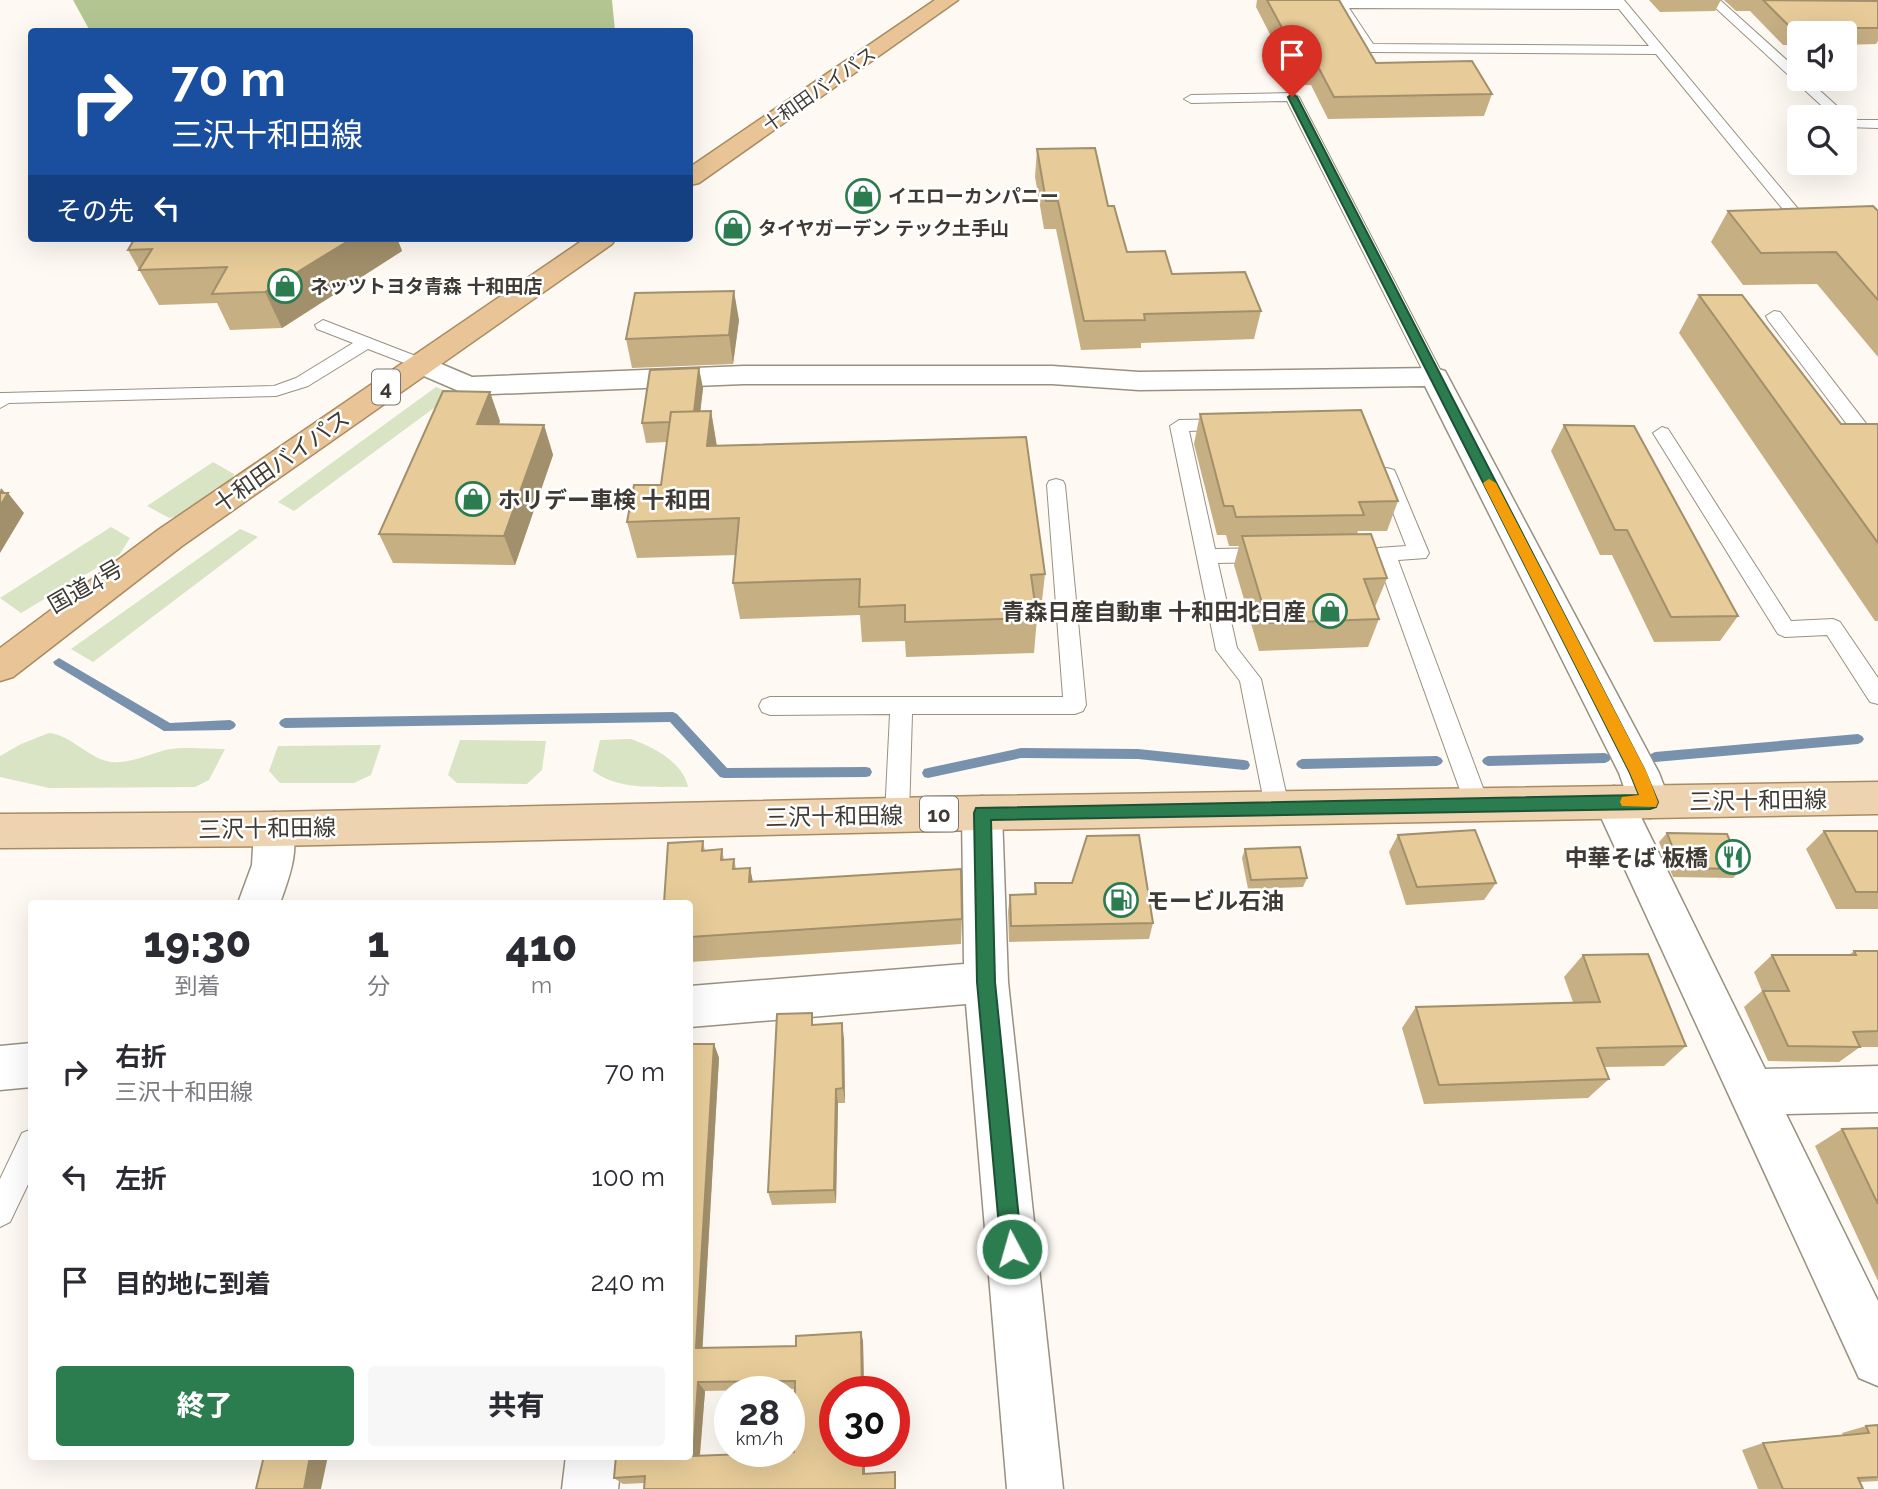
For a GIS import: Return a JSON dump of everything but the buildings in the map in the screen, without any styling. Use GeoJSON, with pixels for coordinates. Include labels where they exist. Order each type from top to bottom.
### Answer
{"type":"FeatureCollection","features":[{"type":"Feature","properties":{"kind":"highway","name":"十和田バイパス"},"geometry":{"type":"LineString","coordinates":[[693,176],[947,0]]}},
{"type":"Feature","properties":{"kind":"highway","name":"十和田バイパス"},"geometry":{"type":"LineString","coordinates":[[0,667],[170,538],[597,242]]}},
{"type":"Feature","properties":{"kind":"highway","name":"国道4号"},"geometry":{"type":"LineString","coordinates":[[0,635],[170,538]]}},
{"type":"Feature","properties":{"kind":"main road"},"geometry":{"type":"LineString","coordinates":[[0,676],[43,636]]}},
{"type":"Feature","properties":{"kind":"main road","name":"三沢十和田線"},"geometry":{"type":"LineString","coordinates":[[0,831],[274,829],[1278,807],[1878,798]]}},
{"type":"Feature","properties":{"kind":"main road","name":"10"},"geometry":{"type":"LineString","coordinates":[[0,810],[97,831]]}},
{"type":"Feature","properties":{"kind":"street"},"geometry":{"type":"LineString","coordinates":[[420,364],[468,386],[744,375],[1052,375],[1139,381],[1435,377],[1639,773],[1632,802],[1752,1092],[1878,1359]]}},
{"type":"Feature","properties":{"kind":"street"},"geometry":{"type":"LineString","coordinates":[[982,813],[986,982],[1035,1489]]}},
{"type":"Feature","properties":{"kind":"street"},"geometry":{"type":"LineString","coordinates":[[260,900],[273,865],[274,829]]}},
{"type":"Feature","properties":{"kind":"street"},"geometry":{"type":"LineString","coordinates":[[693,1007],[986,982]]}},
{"type":"Feature","properties":{"kind":"street"},"geometry":{"type":"LineString","coordinates":[[0,1068],[28,1065]]}},
{"type":"Feature","properties":{"kind":"street"},"geometry":{"type":"LineString","coordinates":[[1752,1092],[1878,1089]]}},
{"type":"Feature","properties":{"kind":"street"},"geometry":{"type":"LineString","coordinates":[[590,1489],[594,1460]]}},
{"type":"Feature","properties":{"kind":"lane"},"geometry":{"type":"LineString","coordinates":[[1713,0],[1787,66]]}},
{"type":"Feature","properties":{"kind":"lane"},"geometry":{"type":"LineString","coordinates":[[1340,2],[1620,2],[1800,221],[1878,220]]}},
{"type":"Feature","properties":{"kind":"lane"},"geometry":{"type":"LineString","coordinates":[[1340,2],[1369,48],[1658,50]]}},
{"type":"Feature","properties":{"kind":"lane"},"geometry":{"type":"LineString","coordinates":[[1814,91],[1829,105]]}},
{"type":"Feature","properties":{"kind":"lane"},"geometry":{"type":"LineString","coordinates":[[1191,99],[1292,97],[1435,377]]}},
{"type":"Feature","properties":{"kind":"lane"},"geometry":{"type":"LineString","coordinates":[[1857,124],[1878,124]]}},
{"type":"Feature","properties":{"kind":"lane"},"geometry":{"type":"LineString","coordinates":[[1774,316],[1878,452]]}},
{"type":"Feature","properties":{"kind":"lane"},"geometry":{"type":"LineString","coordinates":[[323,325],[420,364]]}},
{"type":"Feature","properties":{"kind":"lane"},"geometry":{"type":"LineString","coordinates":[[0,402],[3,398],[276,391],[302,382],[367,342]]}},
{"type":"Feature","properties":{"kind":"lane"},"geometry":{"type":"LineString","coordinates":[[1245,425],[1179,426],[1227,650],[1250,679],[1278,807]]}},
{"type":"Feature","properties":{"kind":"lane"},"geometry":{"type":"LineString","coordinates":[[1662,433],[1785,629],[1833,627],[1878,695]]}},
{"type":"Feature","properties":{"kind":"lane"},"geometry":{"type":"LineString","coordinates":[[1380,458],[1419,553],[1378,554],[1477,804]]}},
{"type":"Feature","properties":{"kind":"lane"},"geometry":{"type":"LineString","coordinates":[[770,706],[1075,705],[1056,485]]}},
{"type":"Feature","properties":{"kind":"lane"},"geometry":{"type":"LineString","coordinates":[[1206,556],[1289,555]]}},
{"type":"Feature","properties":{"kind":"lane"},"geometry":{"type":"LineString","coordinates":[[897,815],[901,706]]}},
{"type":"Feature","properties":{"kind":"lane"},"geometry":{"type":"LineString","coordinates":[[0,1212],[28,1152]]}},
{"type":"Feature","properties":{"kind":"green space"},"geometry":{"type":"Polygon","coordinates":[[[73,0],[612,0],[615,28],[88,28],[73,0]]]}},
{"type":"Feature","properties":{"kind":"green space"},"geometry":{"type":"Polygon","coordinates":[[[436,387],[453,394],[294,511],[278,502],[436,387]]]}},
{"type":"Feature","properties":{"kind":"green space"},"geometry":{"type":"Polygon","coordinates":[[[213,462],[234,474],[231,483],[185,515],[169,518],[147,506],[213,462]]]}},
{"type":"Feature","properties":{"kind":"green space"},"geometry":{"type":"Polygon","coordinates":[[[111,527],[130,538],[120,554],[21,613],[0,598],[111,527]]]}},
{"type":"Feature","properties":{"kind":"green space"},"geometry":{"type":"Polygon","coordinates":[[[240,529],[258,537],[93,662],[71,649],[240,529]]]}},
{"type":"Feature","properties":{"kind":"green space"},"geometry":{"type":"Polygon","coordinates":[[[49,733],[65,738],[95,756],[112,762],[127,761],[171,749],[225,749],[209,780],[195,787],[49,788],[0,777],[0,756],[49,733]]]}},
{"type":"Feature","properties":{"kind":"green space"},"geometry":{"type":"Polygon","coordinates":[[[631,739],[657,751],[674,763],[688,787],[626,785],[593,771],[600,740],[631,739]]]}},
{"type":"Feature","properties":{"kind":"green space"},"geometry":{"type":"Polygon","coordinates":[[[460,740],[546,741],[542,770],[527,784],[457,783],[448,775],[460,740]]]}},
{"type":"Feature","properties":{"kind":"green space"},"geometry":{"type":"Polygon","coordinates":[[[381,745],[371,775],[354,783],[280,783],[269,771],[278,746],[381,745]]]}},
{"type":"Feature","properties":{"kind":"waterway"},"geometry":{"type":"LineString","coordinates":[[59,662],[168,728],[230,725]]}},
{"type":"Feature","properties":{"kind":"waterway"},"geometry":{"type":"LineString","coordinates":[[285,723],[673,717],[724,773],[866,772]]}},
{"type":"Feature","properties":{"kind":"waterway"},"geometry":{"type":"LineString","coordinates":[[1655,757],[1858,739]]}},
{"type":"Feature","properties":{"kind":"waterway"},"geometry":{"type":"LineString","coordinates":[[928,773],[1021,753],[1138,754],[1244,765]]}},
{"type":"Feature","properties":{"kind":"waterway"},"geometry":{"type":"LineString","coordinates":[[1488,761],[1605,758]]}},
{"type":"Feature","properties":{"kind":"waterway"},"geometry":{"type":"LineString","coordinates":[[1302,764],[1437,761]]}},
{"type":"Feature","properties":{"kind":"slow traffic"},"geometry":{"type":"LineString","coordinates":[[1489,483],[1639,773],[1650,802],[1628,802]]}},
{"type":"Feature","properties":{"kind":"place","name":"イエローカンパニー"},"geometry":{"type":"Point","coordinates":[863,196]}},
{"type":"Feature","properties":{"kind":"place","name":"タイヤガーデン テック土手山"},"geometry":{"type":"Point","coordinates":[733,228]}},
{"type":"Feature","properties":{"kind":"place","name":"ネッツトヨタ青森 十和田店"},"geometry":{"type":"Point","coordinates":[285,286]}},
{"type":"Feature","properties":{"kind":"place","name":"ホリデー車検 十和田"},"geometry":{"type":"Point","coordinates":[473,499]}},
{"type":"Feature","properties":{"kind":"place","name":"青森日産自動車 十和田北日産"},"geometry":{"type":"Point","coordinates":[1330,611]}},
{"type":"Feature","properties":{"kind":"place","name":"中華そば 板橋"},"geometry":{"type":"Point","coordinates":[1733,857]}},
{"type":"Feature","properties":{"kind":"place","name":"モービル石油"},"geometry":{"type":"Point","coordinates":[1121,900]}},
{"type":"Feature","properties":{"kind":"route"},"geometry":{"type":"LineString","coordinates":[[1012,1249],[986,982],[982,813],[1650,802],[1639,773],[1292,97]]}}]}
